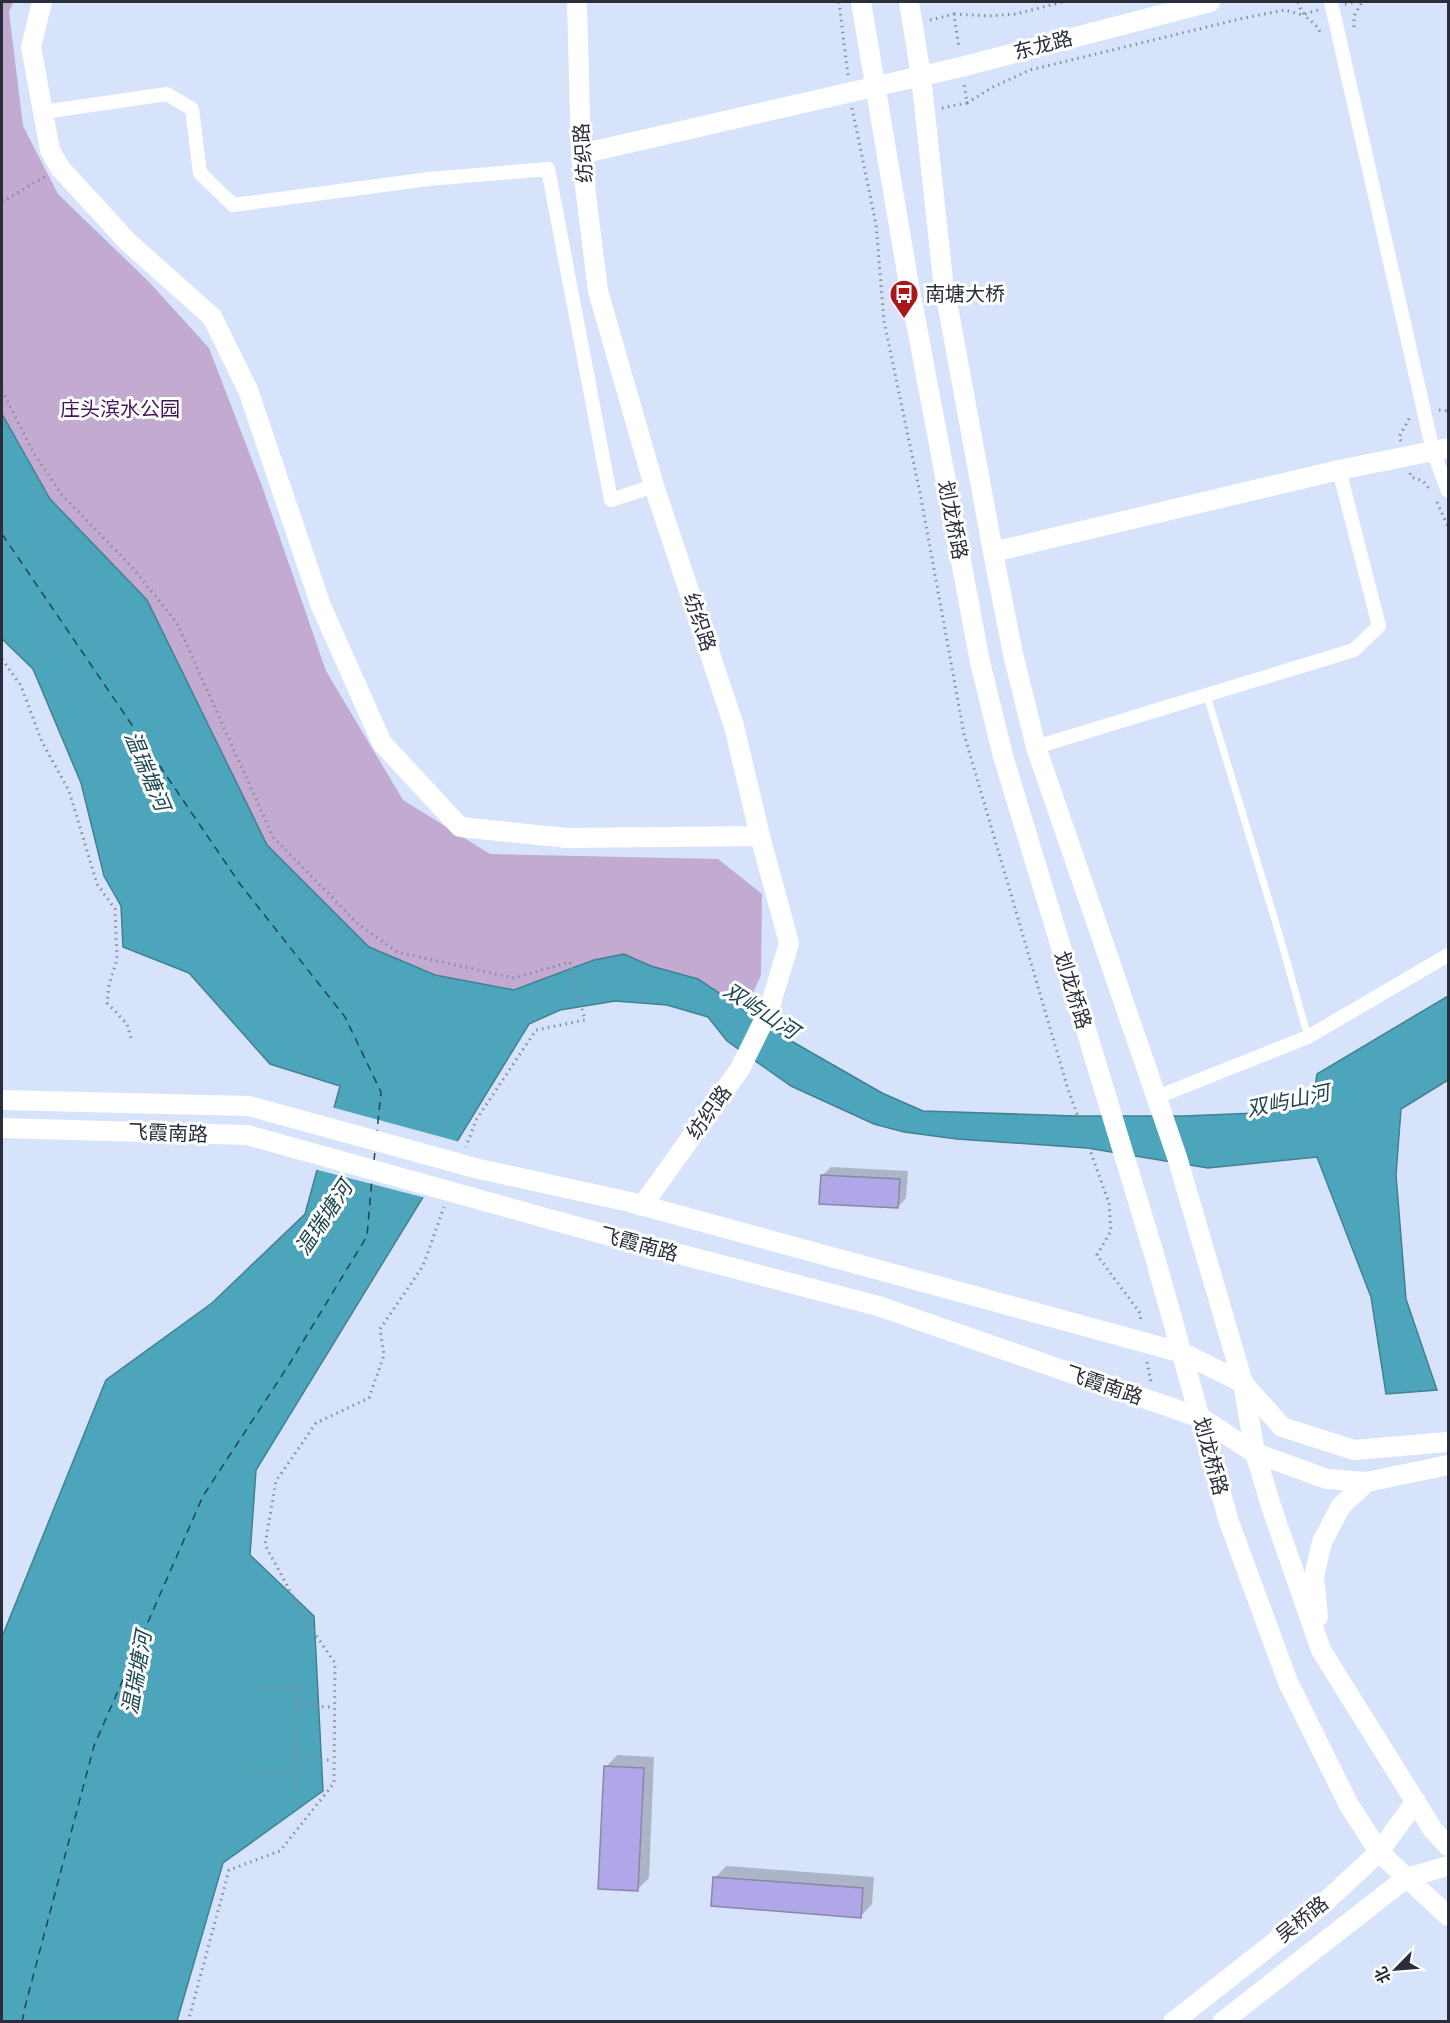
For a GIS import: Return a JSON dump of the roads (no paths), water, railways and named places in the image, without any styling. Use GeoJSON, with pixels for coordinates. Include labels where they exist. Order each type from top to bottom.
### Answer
{"type":"FeatureCollection","features":[{"type":"Feature","properties":{"kind":"main road"},"geometry":{"type":"LineString","coordinates":[[42,2],[31,47],[50,150],[60,168],[128,242],[212,317],[249,390],[321,606],[382,743],[460,827],[567,838],[760,836]]}},
{"type":"Feature","properties":{"kind":"main road","name":"纺织路"},"geometry":{"type":"LineString","coordinates":[[577,2],[581,154],[598,291],[654,486],[734,726],[760,836],[789,943],[769,1010],[740,1069],[642,1206]]}},
{"type":"Feature","properties":{"kind":"main road","name":"划龙桥路"},"geometry":{"type":"LineString","coordinates":[[861,2],[909,285],[980,662],[1003,756],[1183,1353],[1229,1522],[1288,1682],[1349,1805],[1378,1852],[1449,1916]]}},
{"type":"Feature","properties":{"kind":"main road","name":"划龙桥路"},"geometry":{"type":"LineString","coordinates":[[909,2],[921,76],[943,280],[1013,654],[1036,747],[1181,1169],[1243,1383],[1255,1453],[1321,1650],[1433,1830],[1449,1846]]}},
{"type":"Feature","properties":{"kind":"main road","name":"东龙路"},"geometry":{"type":"LineString","coordinates":[[581,154],[921,76],[1210,2]]}},
{"type":"Feature","properties":{"kind":"main road"},"geometry":{"type":"LineString","coordinates":[[993,552],[1339,470],[1441,449]]}},
{"type":"Feature","properties":{"kind":"main road","name":"飞霞南路"},"geometry":{"type":"LineString","coordinates":[[2,1100],[249,1106],[479,1168],[642,1206],[1183,1353],[1243,1383]]}},
{"type":"Feature","properties":{"kind":"main road","name":"飞霞南路"},"geometry":{"type":"LineString","coordinates":[[2,1128],[247,1135],[474,1199],[878,1306],[1201,1418],[1255,1453],[1327,1479],[1367,1482],[1448,1467]]}},
{"type":"Feature","properties":{"kind":"main road"},"geometry":{"type":"LineString","coordinates":[[1243,1383],[1282,1427],[1354,1450],[1449,1442]]}},
{"type":"Feature","properties":{"kind":"main road"},"geometry":{"type":"LineString","coordinates":[[1321,1650],[1314,1577],[1322,1542],[1341,1506],[1367,1482]]}},
{"type":"Feature","properties":{"kind":"main road","name":"吴桥路"},"geometry":{"type":"LineString","coordinates":[[1173,2022],[1322,1905],[1378,1852],[1416,1801]]}},
{"type":"Feature","properties":{"kind":"main road","name":"吴桥路"},"geometry":{"type":"LineString","coordinates":[[1222,2022],[1406,1878],[1449,1866]]}},
{"type":"Feature","properties":{"kind":"street"},"geometry":{"type":"LineString","coordinates":[[1332,4],[1441,449],[1449,491]]}},
{"type":"Feature","properties":{"kind":"street"},"geometry":{"type":"LineString","coordinates":[[43,112],[167,94],[192,109],[200,173],[233,205],[429,178],[548,169],[611,500],[654,486]]}},
{"type":"Feature","properties":{"kind":"street"},"geometry":{"type":"LineString","coordinates":[[1036,747],[1354,650],[1379,626],[1339,470]]}},
{"type":"Feature","properties":{"kind":"street"},"geometry":{"type":"LineString","coordinates":[[1157,1097],[1308,1037],[1449,955]]}},
{"type":"Feature","properties":{"kind":"lane"},"geometry":{"type":"LineString","coordinates":[[1207,696],[1308,1037]]}},
{"type":"Feature","properties":{"kind":"water","name":"温瑞塘河"},"geometry":{"type":"Polygon","coordinates":[[[2,414],[50,499],[147,600],[267,845],[369,947],[435,975],[514,990],[594,960],[624,954],[651,966],[698,979],[793,1042],[882,1093],[923,1111],[1075,1116],[1257,1113],[1313,1101],[1317,1074],[1448,996],[1448,1080],[1401,1109],[1396,1175],[1406,1299],[1437,1390],[1386,1394],[1371,1297],[1317,1157],[1208,1168],[1087,1148],[957,1139],[904,1132],[874,1124],[791,1086],[727,1041],[708,1017],[667,1005],[615,1001],[560,1010],[529,1024],[256,1470],[250,1555],[314,1616],[323,1791],[223,1863],[177,2021],[2,2021],[2,1637],[106,1380],[212,1303],[305,1214],[340,1086],[270,1064],[189,973],[123,947],[121,906],[104,876],[81,783],[33,669],[2,639],[2,414]]]}},
{"type":"Feature","properties":{"kind":"place","name":"南塘大桥"},"geometry":{"type":"Point","coordinates":[904,320]}},
{"type":"Feature","properties":{"kind":"park label","name":"庄头滨水公园"},"geometry":{"type":"Point","coordinates":[120,409]}},
{"type":"Feature","properties":{"kind":"water label","name":"双屿山河"},"geometry":{"type":"Point","coordinates":[761,1011]}},
{"type":"Feature","properties":{"kind":"water label","name":"双屿山河"},"geometry":{"type":"Point","coordinates":[1288,1101]}}]}
